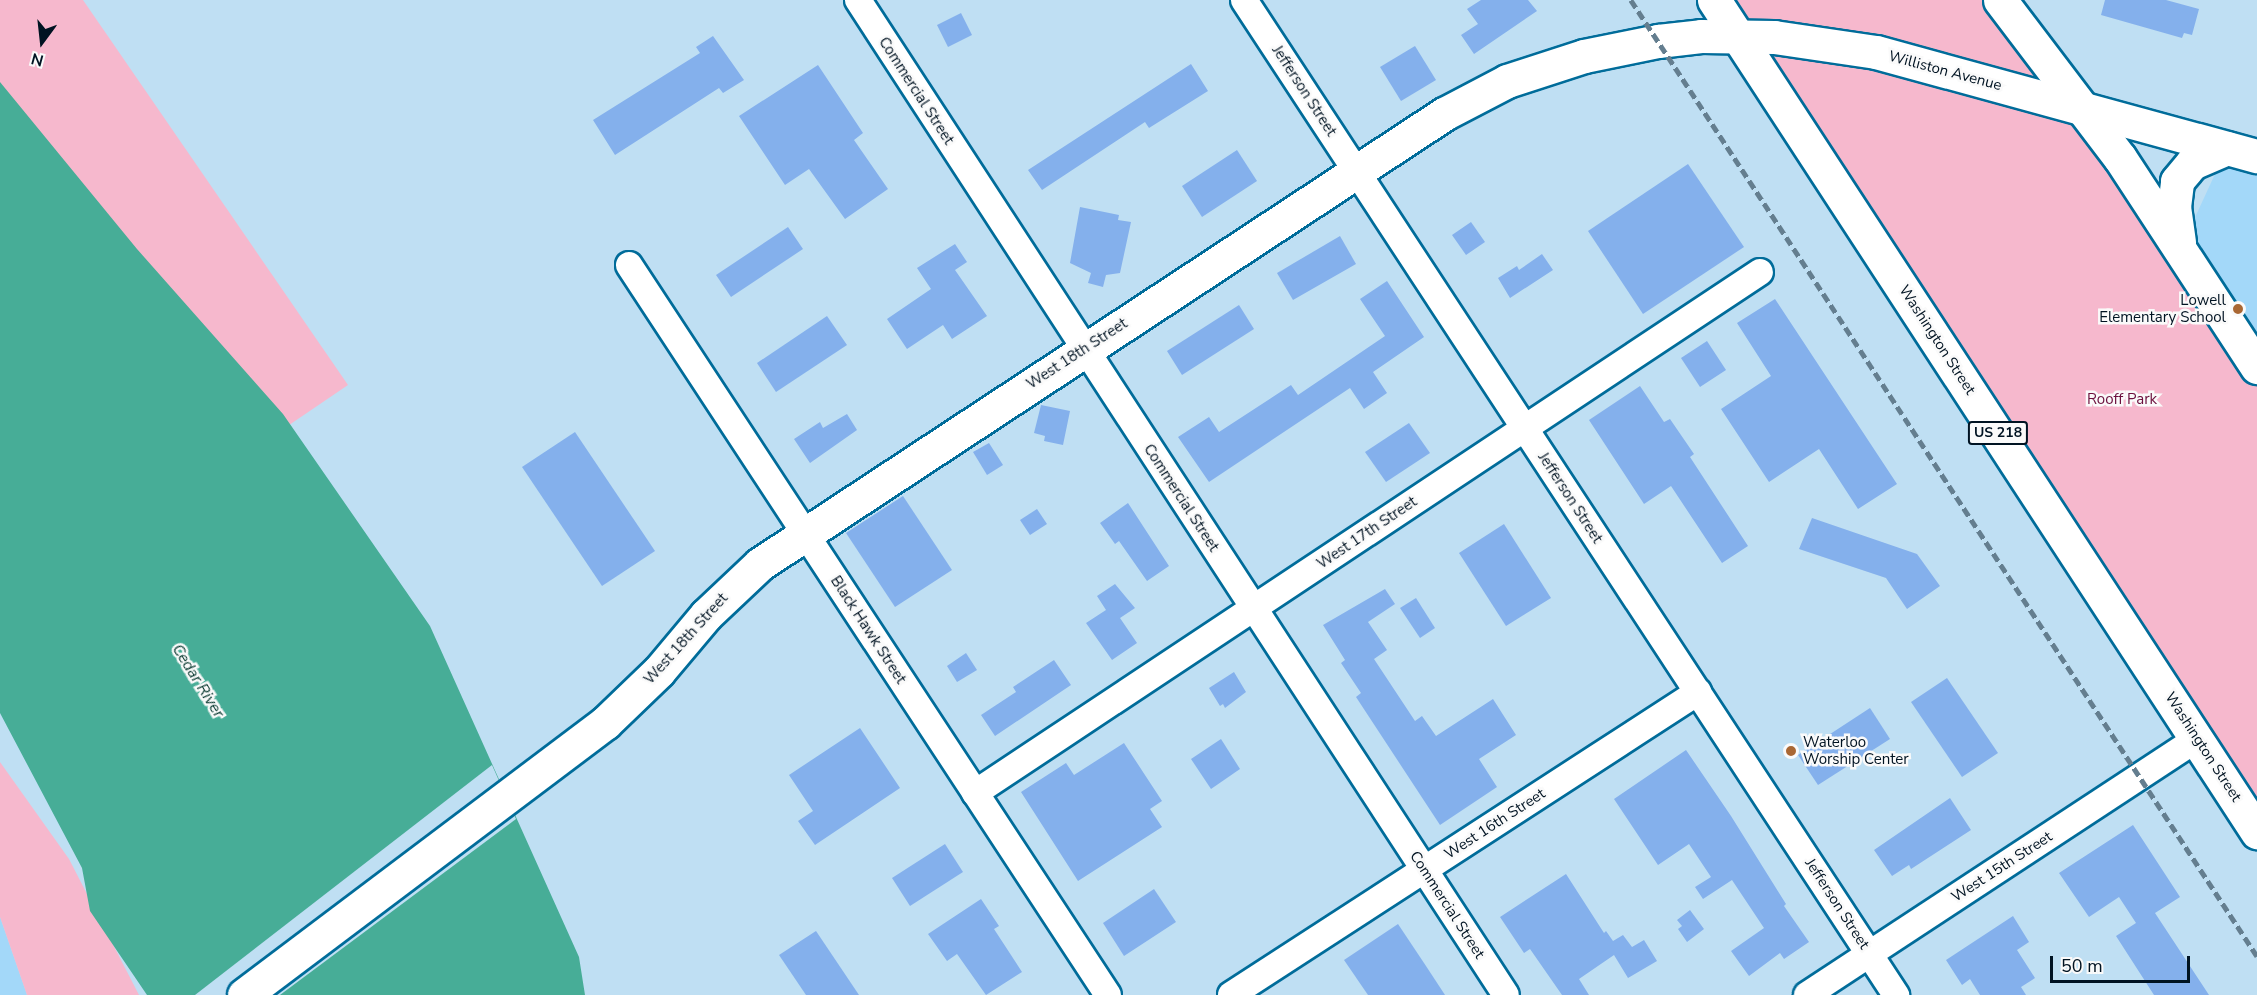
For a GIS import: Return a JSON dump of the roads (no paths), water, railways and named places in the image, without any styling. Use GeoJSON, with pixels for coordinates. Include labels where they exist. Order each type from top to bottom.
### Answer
{"type":"FeatureCollection","features":[{"type":"Feature","properties":{"kind":"main road","name":"Washington Street"},"geometry":{"type":"LineString","coordinates":[[1714,0],[2198,738],[2257,832]]}},
{"type":"Feature","properties":{"kind":"main road"},"geometry":{"type":"LineString","coordinates":[[2000,0],[2085,110],[2257,367]]}},
{"type":"Feature","properties":{"kind":"main road","name":"Williston Avenue"},"geometry":{"type":"LineString","coordinates":[[1626,46],[1701,36],[1738,36],[1845,46],[2242,152]]}},
{"type":"Feature","properties":{"kind":"main road","name":"West 18th Street"},"geometry":{"type":"LineString","coordinates":[[244,995],[582,742],[631,701],[706,615],[744,578],[805,534],[1444,114],[1507,81],[1555,64],[1626,46]]}},
{"type":"Feature","properties":{"kind":"main road"},"geometry":{"type":"LineString","coordinates":[[2180,250],[2174,207],[2177,181],[2192,163],[2242,152]]}},
{"type":"Feature","properties":{"kind":"street","name":"Commercial Street"},"geometry":{"type":"LineString","coordinates":[[858,0],[1083,350],[1506,995]]}},
{"type":"Feature","properties":{"kind":"street","name":"Jefferson Street"},"geometry":{"type":"LineString","coordinates":[[1244,0],[1896,995]]}},
{"type":"Feature","properties":{"kind":"street","name":"Black Hawk Street"},"geometry":{"type":"LineString","coordinates":[[629,265],[1108,995]]}},
{"type":"Feature","properties":{"kind":"street","name":"West 17th Street"},"geometry":{"type":"LineString","coordinates":[[975,794],[1760,272]]}},
{"type":"Feature","properties":{"kind":"street","name":"West 16th Street"},"geometry":{"type":"LineString","coordinates":[[1231,995],[1698,692]]}},
{"type":"Feature","properties":{"kind":"street","name":"West 15th Street"},"geometry":{"type":"LineString","coordinates":[[1807,995],[2198,738]]}},
{"type":"Feature","properties":{"kind":"water","name":"Cedar River"},"geometry":{"type":"Polygon","coordinates":[[[0,82],[137,249],[283,414],[430,626],[579,957],[585,995],[147,995],[90,911],[82,868],[0,713],[0,82]]]}},
{"type":"Feature","properties":{"kind":"railway"},"geometry":{"type":"LineString","coordinates":[[1631,0],[2257,956]]}},
{"type":"Feature","properties":{"kind":"place","name":"Lowell Elementary School"},"geometry":{"type":"Point","coordinates":[2238,309]}},
{"type":"Feature","properties":{"kind":"place","name":"Waterloo Worship Center"},"geometry":{"type":"Point","coordinates":[1791,751]}},
{"type":"Feature","properties":{"kind":"park label","name":"Rooff Park"},"geometry":{"type":"Point","coordinates":[2122,400]}}]}
